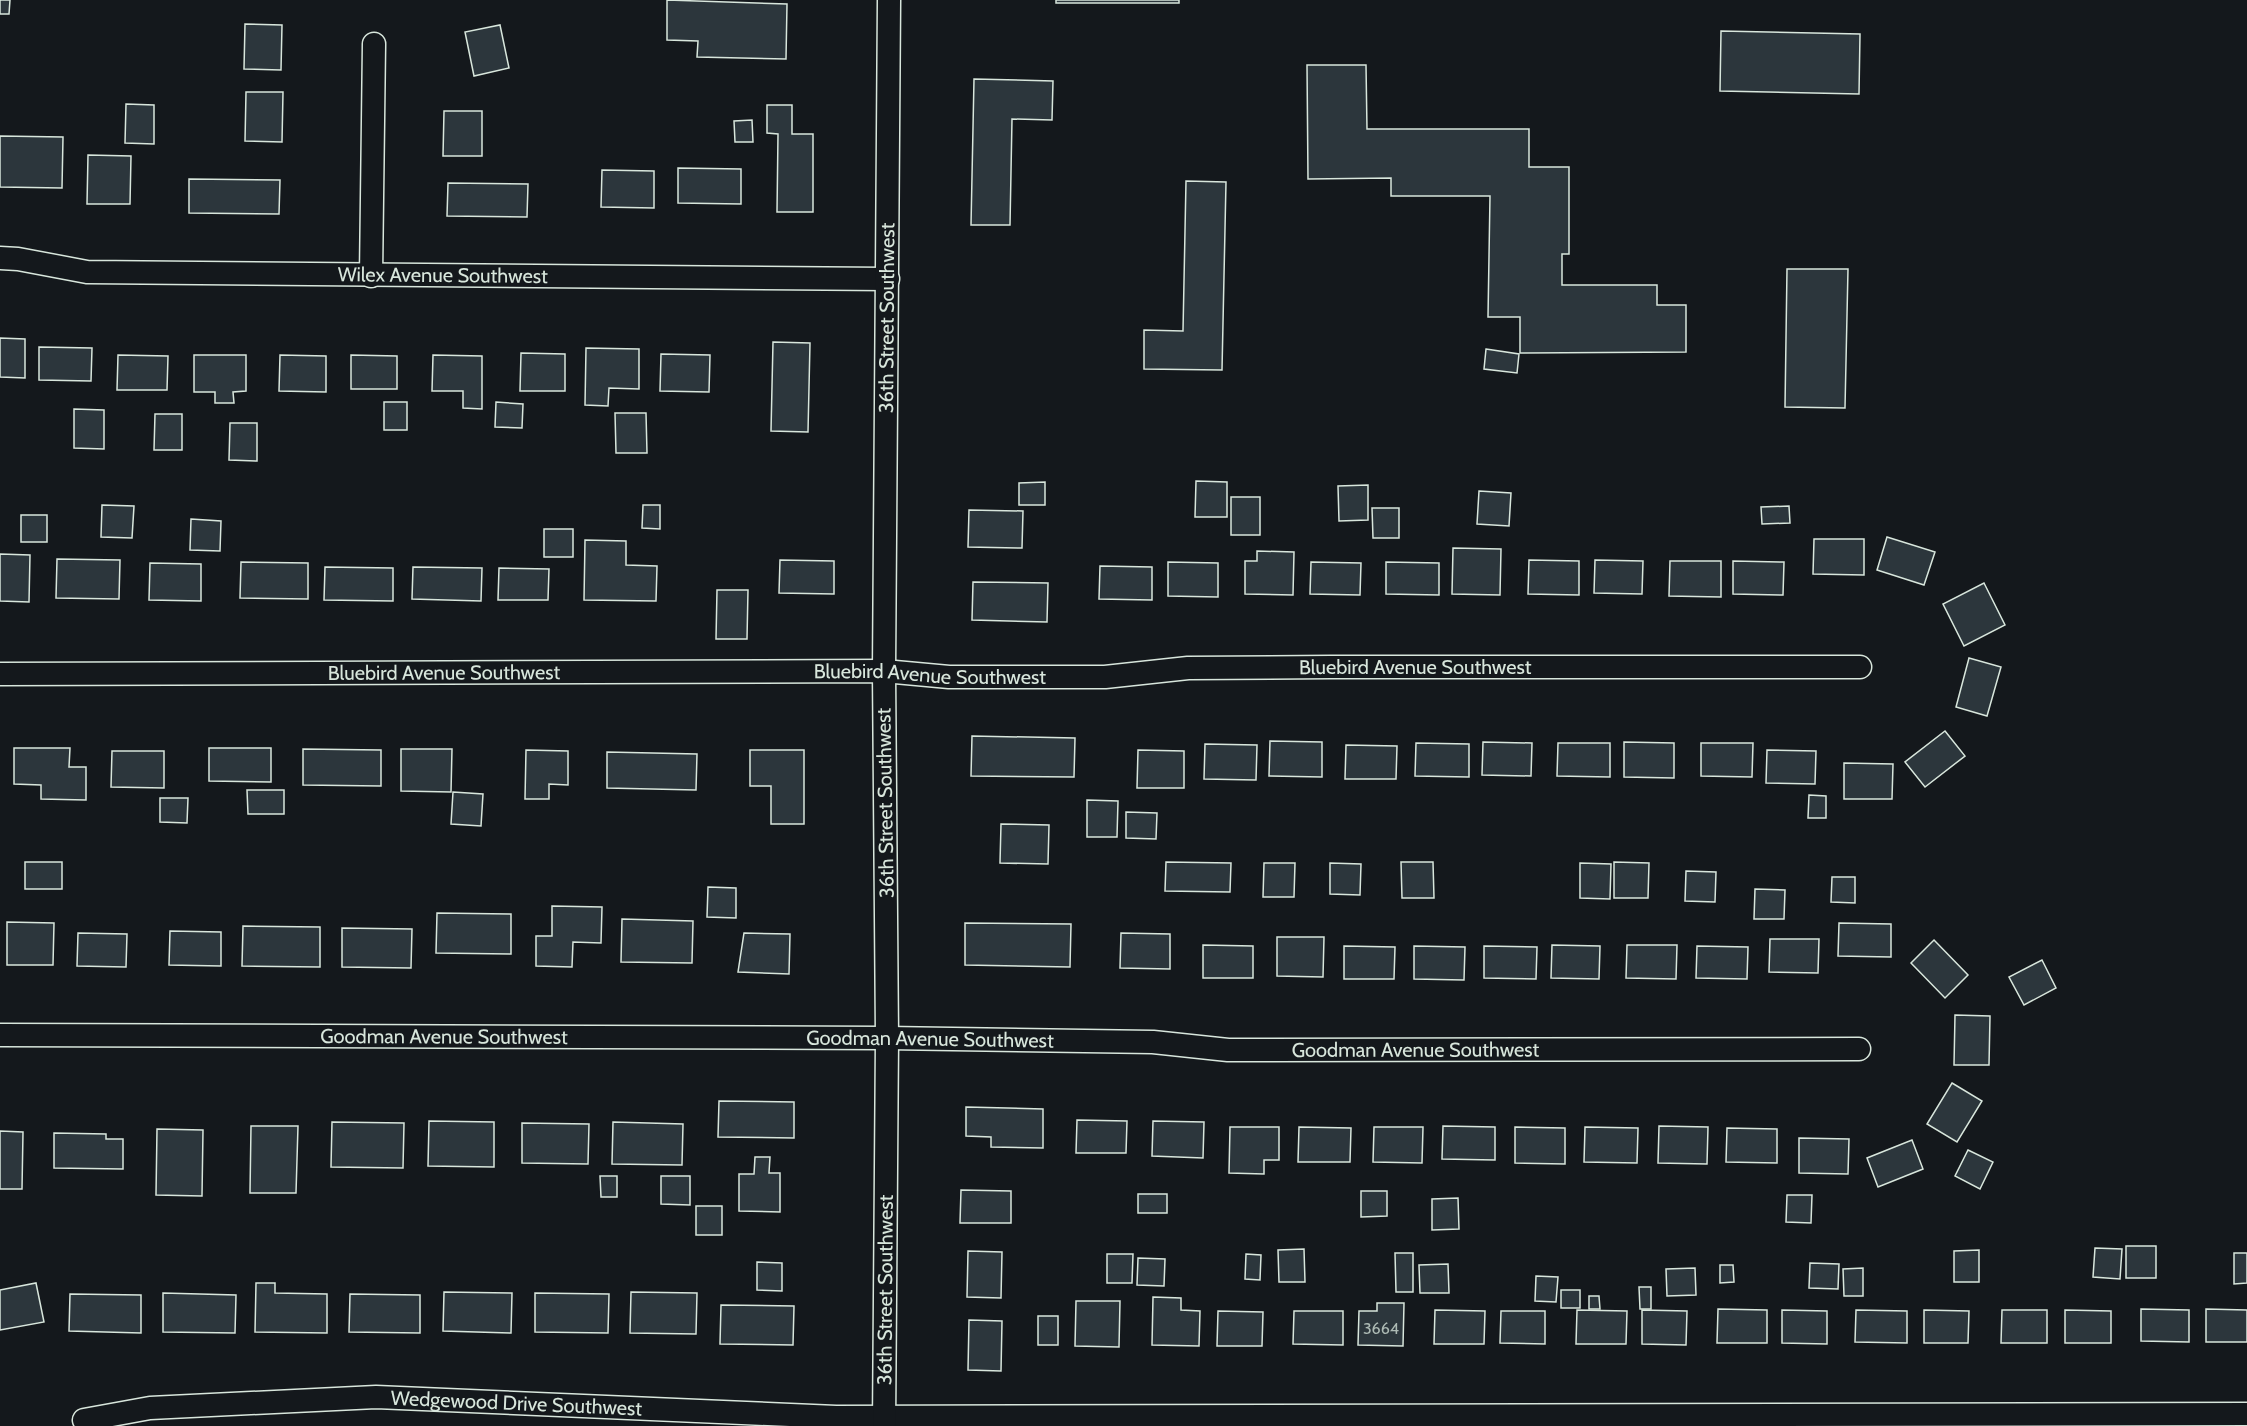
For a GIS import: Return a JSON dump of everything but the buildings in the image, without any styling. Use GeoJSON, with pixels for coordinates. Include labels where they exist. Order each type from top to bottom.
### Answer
{"type":"FeatureCollection","features":[{"type":"Feature","properties":{"kind":"street","name":"36th Street Southwest"},"geometry":{"type":"LineString","coordinates":[[884,1421],[887,1038],[884,671],[889,0]]}},
{"type":"Feature","properties":{"kind":"street"},"geometry":{"type":"LineString","coordinates":[[371,276],[374,44]]}},
{"type":"Feature","properties":{"kind":"street","name":"Wilex Avenue Southwest"},"geometry":{"type":"LineString","coordinates":[[0,258],[18,259],[87,272],[888,279]]}},
{"type":"Feature","properties":{"kind":"street","name":"Bluebird Avenue Southwest"},"geometry":{"type":"LineString","coordinates":[[0,674],[884,671],[949,677],[1105,677],[1200,668],[1860,667]]}},
{"type":"Feature","properties":{"kind":"street","name":"Goodman Avenue Southwest"},"geometry":{"type":"LineString","coordinates":[[0,1035],[887,1038],[1154,1042],[1228,1050],[1859,1049]]}},
{"type":"Feature","properties":{"kind":"street","name":"Wedgewood Drive Southwest"},"geometry":{"type":"LineString","coordinates":[[84,1420],[150,1408],[376,1397],[884,1421],[2247,1414]]}}]}
